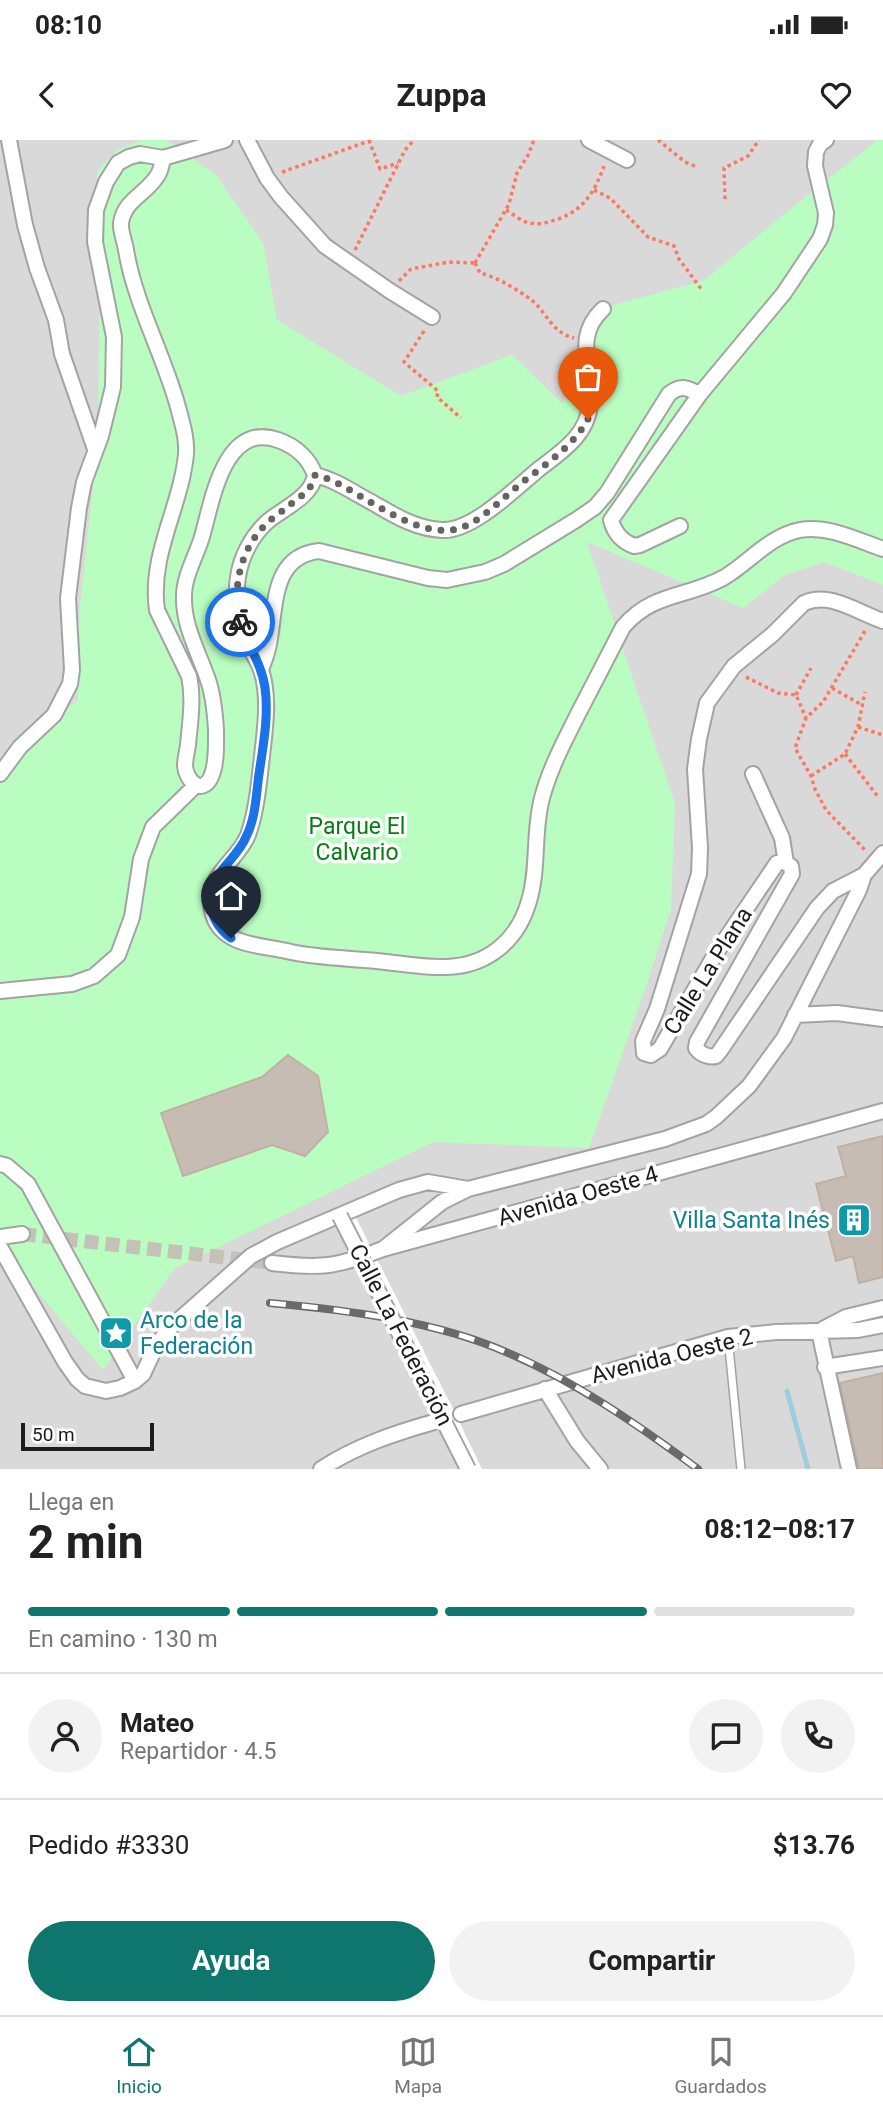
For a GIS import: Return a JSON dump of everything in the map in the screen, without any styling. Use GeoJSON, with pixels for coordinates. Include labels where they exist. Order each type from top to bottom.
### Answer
{"type":"FeatureCollection","features":[{"type":"Feature","properties":{"kind":"street"},"geometry":{"type":"LineString","coordinates":[[9,140],[25,225],[37,268],[56,320],[62,354],[96,449]]}},
{"type":"Feature","properties":{"kind":"street"},"geometry":{"type":"LineString","coordinates":[[0,774],[20,747],[54,715],[70,684],[72,670],[68,598],[79,508],[84,482],[102,436],[113,387],[114,337],[95,242],[96,210],[106,182],[118,163],[140,154],[163,158],[225,140]]}},
{"type":"Feature","properties":{"kind":"street"},"geometry":{"type":"LineString","coordinates":[[247,140],[267,178],[325,246],[432,317]]}},
{"type":"Feature","properties":{"kind":"street"},"geometry":{"type":"LineString","coordinates":[[589,140],[627,160]]}},
{"type":"Feature","properties":{"kind":"street"},"geometry":{"type":"LineString","coordinates":[[680,526],[634,546],[618,536],[611,520],[700,394],[784,293],[820,239],[826,213],[816,166],[816,152],[826,140]]}},
{"type":"Feature","properties":{"kind":"street"},"geometry":{"type":"LineString","coordinates":[[163,158],[159,173],[131,202],[121,225],[132,280],[169,374],[185,430],[186,453],[162,542],[156,599],[158,610],[189,676],[192,705],[185,766],[190,782],[195,786],[206,784],[211,776],[216,731],[208,680],[188,627],[185,584],[221,471],[229,456],[241,445],[254,439],[270,437],[295,449],[308,461],[315,475],[334,481],[404,521],[441,530],[464,527],[579,435],[588,419],[591,403],[586,340],[588,328],[594,317],[603,309]]}},
{"type":"Feature","properties":{"kind":"street"},"geometry":{"type":"LineString","coordinates":[[261,670],[271,637],[277,589],[290,564],[299,555],[319,551],[428,578],[447,580],[485,572],[504,564],[595,507],[607,493],[669,394],[677,388],[687,388],[700,394]]}},
{"type":"Feature","properties":{"kind":"street"},"geometry":{"type":"LineString","coordinates":[[315,475],[311,486],[267,523],[253,539],[244,554],[237,577],[239,618],[261,670],[265,688],[262,758],[254,815],[248,835],[241,848],[222,870],[214,884],[211,897],[211,909],[221,931],[242,942],[308,955],[445,967],[475,962],[499,950],[512,938],[530,899],[541,802],[555,759],[623,627],[633,616],[652,603],[719,580],[735,571],[772,541],[801,530],[831,531],[883,549]]}},
{"type":"Feature","properties":{"kind":"street","name":"Calle La Plana"},"geometry":{"type":"LineString","coordinates":[[864,875],[833,891],[817,908],[720,1051],[716,1056],[709,1057],[698,1051],[697,1042],[792,871],[791,866],[782,861],[773,868],[716,953],[660,1049],[651,1055],[644,1053],[643,1041],[657,1009],[699,874],[695,769],[707,704],[731,670],[804,603],[822,598],[832,600],[878,619]]}},
{"type":"Feature","properties":{"kind":"street"},"geometry":{"type":"LineString","coordinates":[[753,774],[782,838],[786,863]]}},
{"type":"Feature","properties":{"kind":"street"},"geometry":{"type":"LineString","coordinates":[[0,991],[72,984],[94,976],[118,956],[132,916],[141,859],[153,827],[195,786]]}},
{"type":"Feature","properties":{"kind":"street"},"geometry":{"type":"LineString","coordinates":[[383,1249],[442,1202],[468,1189],[665,1139],[706,1124],[749,1086],[784,1038],[859,890],[864,875],[879,857]]}},
{"type":"Feature","properties":{"kind":"street"},"geometry":{"type":"LineString","coordinates":[[795,1015],[837,1013],[883,1019]]}},
{"type":"Feature","properties":{"kind":"street","name":"Avenida Oeste 4"},"geometry":{"type":"LineString","coordinates":[[272,1263],[331,1266],[347,1263],[383,1249],[883,1111]]}},
{"type":"Feature","properties":{"kind":"street"},"geometry":{"type":"LineString","coordinates":[[0,1164],[7,1166],[28,1184],[135,1381],[106,1391],[85,1386],[77,1379],[0,1247]]}},
{"type":"Feature","properties":{"kind":"street","name":"Avenida Oeste 4"},"geometry":{"type":"LineString","coordinates":[[135,1381],[143,1374],[158,1344],[172,1326],[251,1256],[276,1242],[400,1189],[428,1182],[468,1189]]}},
{"type":"Feature","properties":{"kind":"street","name":"Calle La Federación"},"geometry":{"type":"LineString","coordinates":[[340,1214],[468,1469]]}},
{"type":"Feature","properties":{"kind":"street"},"geometry":{"type":"LineString","coordinates":[[0,1237],[22,1234]]}},
{"type":"Feature","properties":{"kind":"street","name":"Avenida Oeste 2"},"geometry":{"type":"LineString","coordinates":[[461,1414],[728,1337],[819,1331],[846,1317],[883,1308]]}},
{"type":"Feature","properties":{"kind":"street"},"geometry":{"type":"LineString","coordinates":[[849,1469],[819,1331],[858,1330],[883,1325]]}},
{"type":"Feature","properties":{"kind":"street"},"geometry":{"type":"LineString","coordinates":[[825,1367],[883,1358]]}},
{"type":"Feature","properties":{"kind":"street"},"geometry":{"type":"LineString","coordinates":[[545,1389],[577,1441],[600,1469]]}},
{"type":"Feature","properties":{"kind":"street"},"geometry":{"type":"LineString","coordinates":[[326,1468],[384,1437],[434,1422]]}},
{"type":"Feature","properties":{"kind":"lane"},"geometry":{"type":"LineString","coordinates":[[728,1337],[741,1469]]}},
{"type":"Feature","properties":{"kind":"path"},"geometry":{"type":"LineString","coordinates":[[267,178],[369,140],[380,169],[398,163]]}},
{"type":"Feature","properties":{"kind":"path"},"geometry":{"type":"LineString","coordinates":[[349,261],[398,163],[414,140]]}},
{"type":"Feature","properties":{"kind":"path"},"geometry":{"type":"LineString","coordinates":[[475,263],[509,204],[517,173],[534,140]]}},
{"type":"Feature","properties":{"kind":"path"},"geometry":{"type":"LineString","coordinates":[[658,140],[685,162],[697,167]]}},
{"type":"Feature","properties":{"kind":"path"},"geometry":{"type":"LineString","coordinates":[[725,199],[724,168],[748,156],[759,140]]}},
{"type":"Feature","properties":{"kind":"path"},"geometry":{"type":"LineString","coordinates":[[506,209],[528,223],[544,223],[568,215],[583,206],[594,190],[609,151]]}},
{"type":"Feature","properties":{"kind":"path"},"geometry":{"type":"LineString","coordinates":[[594,190],[610,198],[648,237],[674,246],[679,259],[702,290]]}},
{"type":"Feature","properties":{"kind":"path"},"geometry":{"type":"LineString","coordinates":[[390,291],[411,270],[449,262],[475,263]]}},
{"type":"Feature","properties":{"kind":"path"},"geometry":{"type":"LineString","coordinates":[[475,263],[480,273],[494,276],[529,298],[554,327],[567,336],[586,340]]}},
{"type":"Feature","properties":{"kind":"path"},"geometry":{"type":"LineString","coordinates":[[432,317],[404,362],[438,391],[437,397],[461,418]]}},
{"type":"Feature","properties":{"kind":"path"},"geometry":{"type":"LineString","coordinates":[[878,619],[822,702],[806,719],[795,748],[826,810],[879,857]]}},
{"type":"Feature","properties":{"kind":"path"},"geometry":{"type":"LineString","coordinates":[[796,695],[811,668]]}},
{"type":"Feature","properties":{"kind":"path"},"geometry":{"type":"LineString","coordinates":[[731,670],[778,693],[796,695]]}},
{"type":"Feature","properties":{"kind":"path"},"geometry":{"type":"LineString","coordinates":[[832,688],[862,705]]}},
{"type":"Feature","properties":{"kind":"path"},"geometry":{"type":"LineString","coordinates":[[811,776],[845,754],[858,727],[865,692]]}},
{"type":"Feature","properties":{"kind":"path"},"geometry":{"type":"LineString","coordinates":[[796,695],[806,719]]}},
{"type":"Feature","properties":{"kind":"path"},"geometry":{"type":"LineString","coordinates":[[858,727],[883,735]]}},
{"type":"Feature","properties":{"kind":"path"},"geometry":{"type":"LineString","coordinates":[[845,754],[879,798]]}},
{"type":"Feature","properties":{"kind":"shaded area"},"geometry":{"type":"Polygon","coordinates":[[[0,140],[883,140],[883,1469],[0,1469],[0,140]]]}},
{"type":"Feature","properties":{"kind":"green space","name":"Parque El Calvario"},"geometry":{"type":"Polygon","coordinates":[[[142,140],[166,140],[216,175],[263,243],[277,320],[401,396],[512,355],[563,404],[605,307],[703,281],[809,194],[878,140],[883,140],[883,585],[824,562],[785,575],[743,608],[587,542],[675,804],[671,909],[589,1148],[433,1142],[174,1269],[103,1370],[0,1247],[0,773],[15,748],[78,700],[76,643],[98,441],[100,250],[97,172],[117,150],[142,140]]]}},
{"type":"Feature","properties":{"kind":"pier"},"geometry":{"type":"Polygon","coordinates":[[[352,1210],[482,1469],[463,1469],[336,1218],[352,1210]]]}},
{"type":"Feature","properties":{"kind":"building"},"geometry":{"type":"Polygon","coordinates":[[[288,1055],[318,1076],[328,1132],[305,1156],[272,1145],[183,1176],[161,1113],[262,1077],[288,1055]]]}},
{"type":"Feature","properties":{"kind":"building","name":"Villa Santa Inés"},"geometry":{"type":"Polygon","coordinates":[[[883,1136],[883,1277],[859,1283],[853,1256],[836,1261],[816,1184],[846,1176],[838,1147],[883,1136]]]}},
{"type":"Feature","properties":{"kind":"building"},"geometry":{"type":"Polygon","coordinates":[[[883,1373],[883,1469],[859,1469],[840,1383],[883,1373]]]}},
{"type":"Feature","properties":{"kind":"waterway"},"geometry":{"type":"LineString","coordinates":[[787,1391],[808,1469]]}},
{"type":"Feature","properties":{"kind":"tunnel"},"geometry":{"type":"LineString","coordinates":[[22,1234],[272,1263]]}},
{"type":"Feature","properties":{"kind":"railway"},"geometry":{"type":"LineString","coordinates":[[270,1303],[390,1318],[479,1341],[557,1376],[581,1390],[698,1469]]}},
{"type":"Feature","properties":{"kind":"way so far"},"geometry":{"type":"LineString","coordinates":[[240,622],[237,577],[244,554],[267,523],[311,486],[315,475],[334,481],[404,521],[441,530],[454,530],[474,521],[562,451],[579,435],[588,419]]}},
{"type":"Feature","properties":{"kind":"place","name":"Villa Santa Inés"},"geometry":{"type":"Point","coordinates":[854,1220]}},
{"type":"Feature","properties":{"kind":"place","name":"Arco de la Federación"},"geometry":{"type":"Point","coordinates":[116,1333]}},
{"type":"Feature","properties":{"kind":"route"},"geometry":{"type":"LineString","coordinates":[[231,938],[221,931],[215,919],[211,909],[211,897],[214,884],[222,870],[241,848],[248,835],[254,815],[262,758],[265,708],[261,670],[240,622]]}}]}
